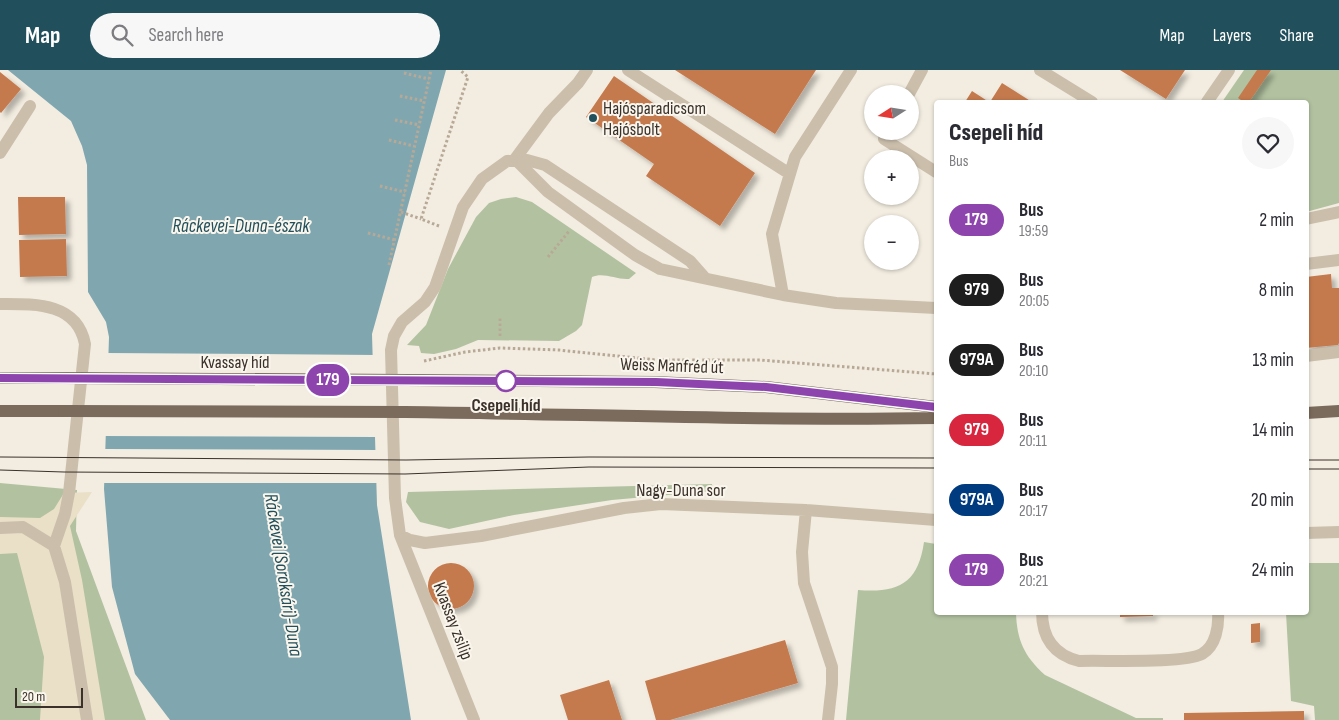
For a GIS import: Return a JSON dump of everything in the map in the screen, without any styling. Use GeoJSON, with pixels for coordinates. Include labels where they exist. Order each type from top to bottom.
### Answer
{"type":"FeatureCollection","features":[{"type":"Feature","properties":{"kind":"main road","name":"Kvassay híd"},"geometry":{"type":"LineString","coordinates":[[0,378],[406,380]]}},
{"type":"Feature","properties":{"kind":"main road","name":"Weiss Manfréd út"},"geometry":{"type":"LineString","coordinates":[[406,380],[656,382],[766,387],[934,407]]}},
{"type":"Feature","properties":{"kind":"main road"},"geometry":{"type":"LineString","coordinates":[[0,411],[406,412],[654,415],[798,420],[934,418]]}},
{"type":"Feature","properties":{"kind":"main road"},"geometry":{"type":"LineString","coordinates":[[1309,413],[1339,411]]}},
{"type":"Feature","properties":{"kind":"lane"},"geometry":{"type":"LineString","coordinates":[[515,159],[549,114],[578,83],[586,70]]}},
{"type":"Feature","properties":{"kind":"lane"},"geometry":{"type":"LineString","coordinates":[[628,70],[790,174]]}},
{"type":"Feature","properties":{"kind":"lane"},"geometry":{"type":"LineString","coordinates":[[783,295],[772,234],[795,157],[850,70]]}},
{"type":"Feature","properties":{"kind":"lane"},"geometry":{"type":"LineString","coordinates":[[914,85],[922,70]]}},
{"type":"Feature","properties":{"kind":"lane"},"geometry":{"type":"LineString","coordinates":[[1040,70],[1089,100]]}},
{"type":"Feature","properties":{"kind":"lane"},"geometry":{"type":"LineString","coordinates":[[1209,100],[1229,70]]}},
{"type":"Feature","properties":{"kind":"lane"},"geometry":{"type":"LineString","coordinates":[[0,153],[30,106]]}},
{"type":"Feature","properties":{"kind":"lane"},"geometry":{"type":"LineString","coordinates":[[886,140],[934,171]]}},
{"type":"Feature","properties":{"kind":"lane"},"geometry":{"type":"LineString","coordinates":[[515,159],[548,192],[635,255],[660,269],[783,295],[836,303],[934,308]]}},
{"type":"Feature","properties":{"kind":"lane"},"geometry":{"type":"LineString","coordinates":[[515,159],[545,165],[690,261],[705,278]]}},
{"type":"Feature","properties":{"kind":"lane","name":"Kvassay zsilip"},"geometry":{"type":"LineString","coordinates":[[474,720],[400,535],[395,498],[391,350],[394,336],[402,322],[425,302],[435,287],[463,207],[482,179],[507,160],[515,159]]}},
{"type":"Feature","properties":{"kind":"lane"},"geometry":{"type":"LineString","coordinates":[[1309,218],[1339,212]]}},
{"type":"Feature","properties":{"kind":"lane"},"geometry":{"type":"LineString","coordinates":[[1309,264],[1339,260]]}},
{"type":"Feature","properties":{"kind":"lane"},"geometry":{"type":"LineString","coordinates":[[0,304],[50,306],[70,315],[83,334],[85,344],[69,492],[65,514],[54,546],[65,582],[87,720]]}},
{"type":"Feature","properties":{"kind":"lane"},"geometry":{"type":"LineString","coordinates":[[1309,356],[1339,352]]}},
{"type":"Feature","properties":{"kind":"lane","name":"Nagy-Duna sor"},"geometry":{"type":"LineString","coordinates":[[400,535],[410,540],[425,542],[481,536],[624,508],[660,504],[806,510],[934,520]]}},
{"type":"Feature","properties":{"kind":"lane"},"geometry":{"type":"LineString","coordinates":[[806,510],[802,552],[804,583],[832,667],[828,720]]}},
{"type":"Feature","properties":{"kind":"lane"},"geometry":{"type":"LineString","coordinates":[[0,528],[23,527],[54,546]]}},
{"type":"Feature","properties":{"kind":"lane"},"geometry":{"type":"LineString","coordinates":[[1309,533],[1339,532]]}},
{"type":"Feature","properties":{"kind":"lane"},"geometry":{"type":"LineString","coordinates":[[1042,616],[1045,636],[1055,650],[1066,658],[1079,661],[1184,659],[1203,653],[1214,640],[1219,623],[1218,615]]}},
{"type":"Feature","properties":{"kind":"path"},"geometry":{"type":"LineString","coordinates":[[389,265],[431,70]]}},
{"type":"Feature","properties":{"kind":"path"},"geometry":{"type":"LineString","coordinates":[[421,219],[468,77],[460,70]]}},
{"type":"Feature","properties":{"kind":"path"},"geometry":{"type":"LineString","coordinates":[[404,73],[429,79]]}},
{"type":"Feature","properties":{"kind":"path"},"geometry":{"type":"LineString","coordinates":[[400,96],[424,101]]}},
{"type":"Feature","properties":{"kind":"path"},"geometry":{"type":"LineString","coordinates":[[395,120],[419,125]]}},
{"type":"Feature","properties":{"kind":"path"},"geometry":{"type":"LineString","coordinates":[[389,140],[414,146]]}},
{"type":"Feature","properties":{"kind":"path"},"geometry":{"type":"LineString","coordinates":[[380,186],[405,192]]}},
{"type":"Feature","properties":{"kind":"path"},"geometry":{"type":"LineString","coordinates":[[401,212],[453,233]]}},
{"type":"Feature","properties":{"kind":"path"},"geometry":{"type":"LineString","coordinates":[[548,257],[581,216]]}},
{"type":"Feature","properties":{"kind":"path"},"geometry":{"type":"LineString","coordinates":[[368,233],[395,240]]}},
{"type":"Feature","properties":{"kind":"path"},"geometry":{"type":"LineString","coordinates":[[500,317],[500,336]]}},
{"type":"Feature","properties":{"kind":"path"},"geometry":{"type":"LineString","coordinates":[[420,361],[465,352],[500,348],[559,350],[656,360],[760,360],[934,374]]}},
{"type":"Feature","properties":{"kind":"green space"},"geometry":{"type":"Polygon","coordinates":[[[1244,70],[1339,70],[1339,203],[1309,211],[1309,100],[1223,100],[1244,70]]]}},
{"type":"Feature","properties":{"kind":"green space"},"geometry":{"type":"Polygon","coordinates":[[[516,197],[532,202],[636,273],[629,279],[601,275],[592,277],[582,325],[559,341],[478,340],[456,349],[434,354],[421,353],[419,346],[407,345],[426,325],[448,269],[476,217],[489,203],[516,197]]]}},
{"type":"Feature","properties":{"kind":"green space"},"geometry":{"type":"Polygon","coordinates":[[[0,483],[77,490],[76,531],[146,720],[0,720],[0,483]]]}},
{"type":"Feature","properties":{"kind":"green space"},"geometry":{"type":"Polygon","coordinates":[[[712,484],[713,491],[612,500],[514,515],[449,529],[420,522],[406,502],[408,492],[712,484]]]}},
{"type":"Feature","properties":{"kind":"green space"},"geometry":{"type":"Polygon","coordinates":[[[924,542],[934,544],[934,615],[1016,615],[1018,631],[1023,647],[1032,661],[1045,675],[1136,718],[1163,718],[1163,720],[846,720],[858,590],[884,590],[904,583],[917,568],[924,542]]]}},
{"type":"Feature","properties":{"kind":"green space"},"geometry":{"type":"Polygon","coordinates":[[[1309,563],[1339,563],[1339,720],[1315,720],[1314,706],[1291,701],[1286,615],[1309,615],[1309,563]]]}},
{"type":"Feature","properties":{"kind":"shaded area"},"geometry":{"type":"Polygon","coordinates":[[[92,492],[70,526],[82,580],[105,720],[40,720],[44,657],[17,553],[0,554],[0,517],[40,518],[54,509],[64,493],[92,492]]]}},
{"type":"Feature","properties":{"kind":"water","name":"Ráckevei-Duna-észak"},"geometry":{"type":"Polygon","coordinates":[[[8,70],[446,70],[372,334],[377,505],[411,720],[170,720],[135,674],[112,587],[104,489],[109,337],[106,322],[88,292],[87,165],[82,146],[71,121],[8,70]]]}},
{"type":"Feature","properties":{"kind":"pier"},"geometry":{"type":"Polygon","coordinates":[[[106,353],[375,355],[377,437],[103,436],[106,353]]]}},
{"type":"Feature","properties":{"kind":"pier"},"geometry":{"type":"Polygon","coordinates":[[[103,449],[378,450],[379,483],[102,483],[103,449]]]}},
{"type":"Feature","properties":{"kind":"building"},"geometry":{"type":"Polygon","coordinates":[[[675,70],[816,70],[775,134],[675,70]]]}},
{"type":"Feature","properties":{"kind":"building"},"geometry":{"type":"Polygon","coordinates":[[[1120,70],[1185,70],[1166,99],[1120,70]]]}},
{"type":"Feature","properties":{"kind":"building"},"geometry":{"type":"Polygon","coordinates":[[[1257,70],[1271,70],[1250,100],[1238,98],[1257,70]]]}},
{"type":"Feature","properties":{"kind":"building"},"geometry":{"type":"Polygon","coordinates":[[[0,72],[21,89],[1,113],[0,112],[0,72]]]}},
{"type":"Feature","properties":{"kind":"building"},"geometry":{"type":"Polygon","coordinates":[[[614,76],[755,173],[720,226],[646,176],[654,164],[586,117],[614,76]]]}},
{"type":"Feature","properties":{"kind":"building"},"geometry":{"type":"Polygon","coordinates":[[[1002,83],[1029,100],[991,100],[1002,83]]]}},
{"type":"Feature","properties":{"kind":"building"},"geometry":{"type":"Polygon","coordinates":[[[972,91],[986,100],[966,100],[972,91]]]}},
{"type":"Feature","properties":{"kind":"building"},"geometry":{"type":"Polygon","coordinates":[[[18,197],[65,197],[66,234],[19,235],[18,197]]]}},
{"type":"Feature","properties":{"kind":"building"},"geometry":{"type":"Polygon","coordinates":[[[66,239],[67,276],[20,277],[19,240],[66,239]]]}},
{"type":"Feature","properties":{"kind":"building"},"geometry":{"type":"Polygon","coordinates":[[[1331,274],[1332,288],[1339,288],[1338,345],[1309,348],[1309,277],[1331,274]]]}},
{"type":"Feature","properties":{"kind":"building"},"geometry":{"type":"Polygon","coordinates":[[[451,563],[464,567],[470,573],[474,586],[470,599],[464,605],[451,609],[438,605],[432,599],[428,586],[432,573],[438,567],[451,563]]]}},
{"type":"Feature","properties":{"kind":"building"},"geometry":{"type":"Polygon","coordinates":[[[1120,615],[1153,615],[1153,616],[1120,617],[1120,615]]]}},
{"type":"Feature","properties":{"kind":"building"},"geometry":{"type":"Polygon","coordinates":[[[1260,623],[1260,642],[1251,643],[1251,624],[1260,623]]]}},
{"type":"Feature","properties":{"kind":"building"},"geometry":{"type":"Polygon","coordinates":[[[785,640],[798,683],[670,720],[656,720],[645,681],[785,640]]]}},
{"type":"Feature","properties":{"kind":"building"},"geometry":{"type":"Polygon","coordinates":[[[609,680],[622,720],[568,720],[560,695],[609,680]]]}},
{"type":"Feature","properties":{"kind":"building"},"geometry":{"type":"Polygon","coordinates":[[[1304,711],[1304,720],[1184,720],[1184,713],[1304,711]]]}},
{"type":"Feature","properties":{"kind":"tram line"},"geometry":{"type":"LineString","coordinates":[[0,457],[406,460],[589,457],[934,458]]}},
{"type":"Feature","properties":{"kind":"tram line"},"geometry":{"type":"LineString","coordinates":[[1309,460],[1339,460]]}},
{"type":"Feature","properties":{"kind":"tram line"},"geometry":{"type":"LineString","coordinates":[[0,470],[405,474],[589,467],[934,468]]}},
{"type":"Feature","properties":{"kind":"tram line"},"geometry":{"type":"LineString","coordinates":[[1309,469],[1339,469]]}},
{"type":"Feature","properties":{"kind":"bus line","name":"179"},"geometry":{"type":"LineString","coordinates":[[0,378],[656,382],[766,387],[934,407]]}},
{"type":"Feature","properties":{"kind":"place","name":"Hajósparadicsom Hajósbolt"},"geometry":{"type":"Point","coordinates":[593,118]}},
{"type":"Feature","properties":{"kind":"place","name":"Csepeli híd"},"geometry":{"type":"Point","coordinates":[506,381]}},
{"type":"Feature","properties":{"kind":"water label","name":"Ráckevei (Soroksári)-Duna"},"geometry":{"type":"Point","coordinates":[283,575]}}]}
